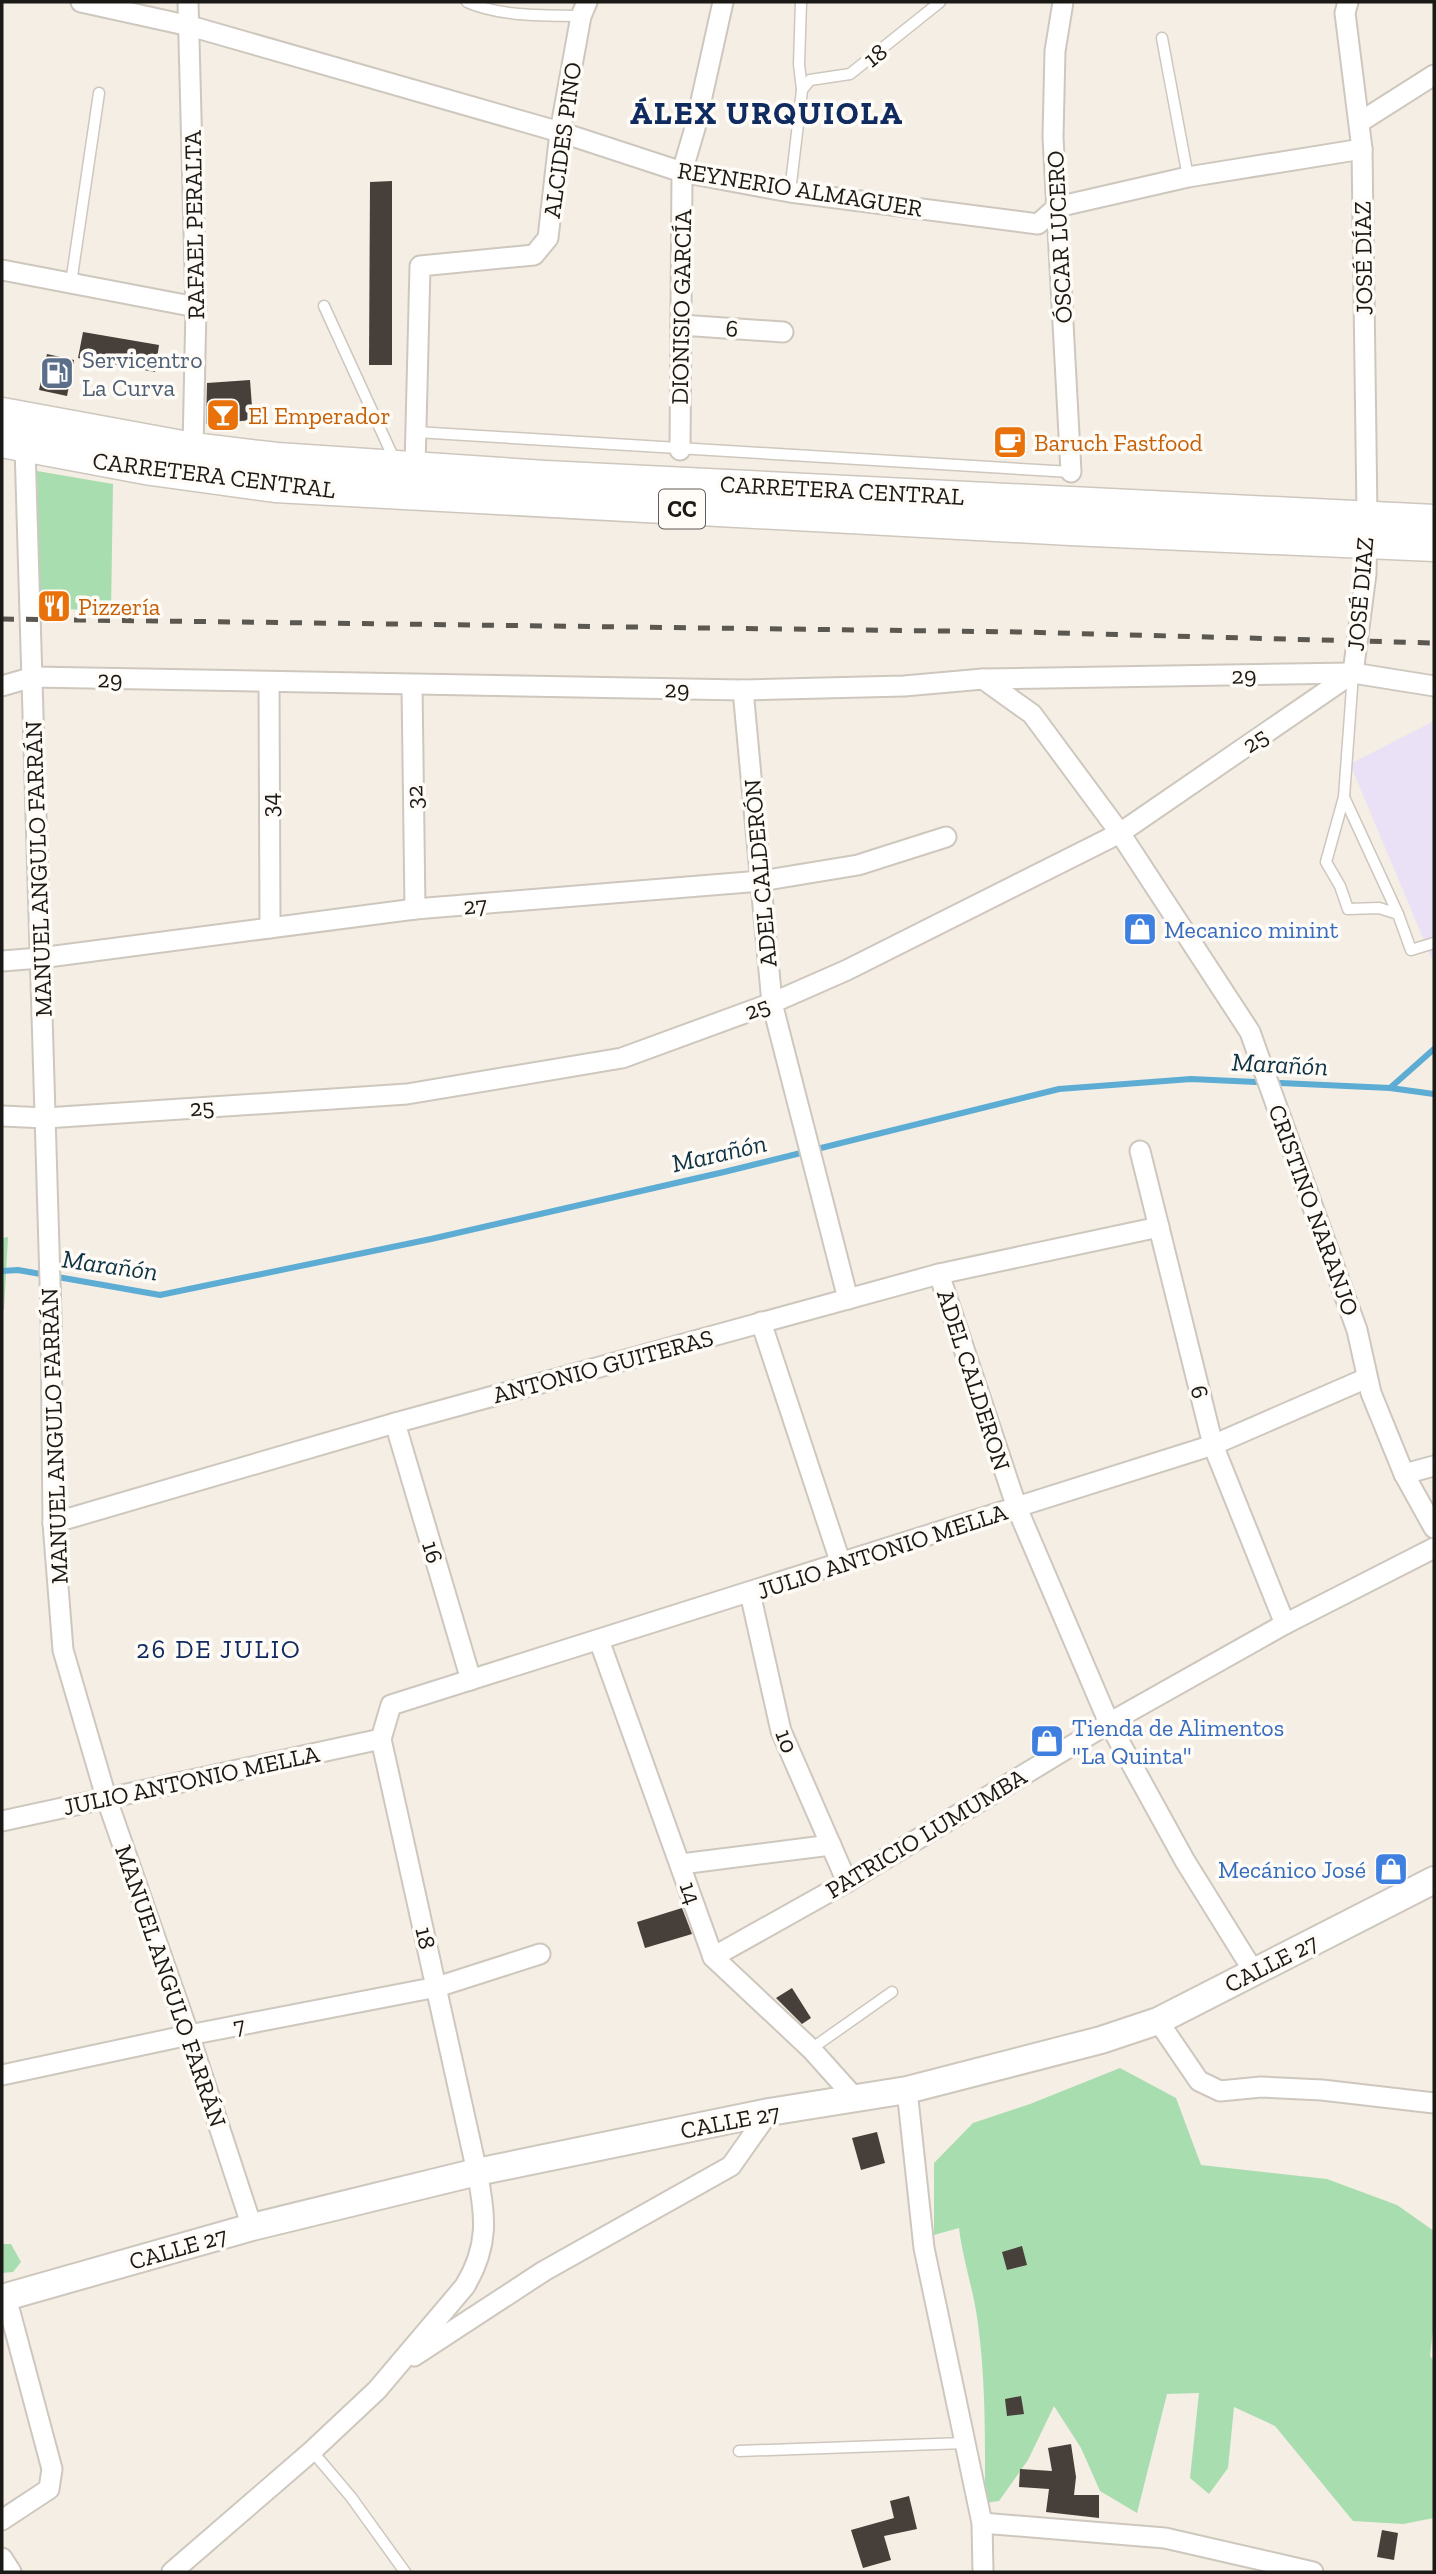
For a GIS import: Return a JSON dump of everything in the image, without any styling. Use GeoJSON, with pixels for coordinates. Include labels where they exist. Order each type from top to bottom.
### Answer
{"type":"FeatureCollection","features":[{"type":"Feature","properties":{"kind":"main road","name":"CARRETERA CENTRAL"},"geometry":{"type":"LineString","coordinates":[[2,413],[193,448],[277,458],[1366,528],[1434,546]]}},
{"type":"Feature","properties":{"kind":"main road","name":"CARRETERA CENTRAL"},"geometry":{"type":"LineString","coordinates":[[14,444],[150,470],[275,488],[1070,530],[1366,528],[1434,520]]}},
{"type":"Feature","properties":{"kind":"main road","name":"CALLE 27"},"geometry":{"type":"LineString","coordinates":[[4,2297],[252,2227],[477,2172],[769,2112],[907,2091],[1036,2059],[1158,2021],[1434,1880]]}},
{"type":"Feature","properties":{"kind":"street","name":"REYNERIO ALMAGUER"},"geometry":{"type":"LineString","coordinates":[[80,2],[190,26],[560,132],[682,172],[790,192],[1038,224],[1057,207],[1188,177],[1362,149]]}},
{"type":"Feature","properties":{"kind":"street","name":"RAFAEL PERALTA"},"geometry":{"type":"LineString","coordinates":[[188,2],[196,307],[193,448]]}},
{"type":"Feature","properties":{"kind":"street","name":"DIONISIO GARCÍA"},"geometry":{"type":"LineString","coordinates":[[680,450],[682,172],[695,128],[723,2]]}},
{"type":"Feature","properties":{"kind":"street","name":"ÓSCAR LUCERO"},"geometry":{"type":"LineString","coordinates":[[1063,2],[1055,51],[1054,137],[1071,472]]}},
{"type":"Feature","properties":{"kind":"street","name":"JOSÉ DÍAZ"},"geometry":{"type":"LineString","coordinates":[[1348,2],[1345,13],[1362,149],[1366,528]]}},
{"type":"Feature","properties":{"kind":"street","name":"ALCIDES PINO"},"geometry":{"type":"LineString","coordinates":[[406,465],[416,432],[420,266],[534,255],[548,238],[560,132],[584,9]]}},
{"type":"Feature","properties":{"kind":"street"},"geometry":{"type":"LineString","coordinates":[[1360,122],[1434,75]]}},
{"type":"Feature","properties":{"kind":"street"},"geometry":{"type":"LineString","coordinates":[[2,270],[196,307]]}},
{"type":"Feature","properties":{"kind":"street","name":"6"},"geometry":{"type":"LineString","coordinates":[[681,325],[783,332]]}},
{"type":"Feature","properties":{"kind":"street","name":"MANUEL ANGULO FARRÁN"},"geometry":{"type":"LineString","coordinates":[[14,444],[33,677],[51,1315],[53,1523],[63,1650],[106,1797],[252,2227]]}},
{"type":"Feature","properties":{"kind":"street","name":"JOSÉ DIAZ"},"geometry":{"type":"LineString","coordinates":[[1353,673],[1366,574],[1366,528]]}},
{"type":"Feature","properties":{"kind":"street"},"geometry":{"type":"LineString","coordinates":[[1353,673],[1434,686]]}},
{"type":"Feature","properties":{"kind":"street","name":"29"},"geometry":{"type":"LineString","coordinates":[[2,686],[33,677],[743,690],[904,686],[984,679],[1353,673]]}},
{"type":"Feature","properties":{"kind":"street","name":"25"},"geometry":{"type":"LineString","coordinates":[[2,1116],[46,1118],[407,1094],[622,1058],[772,1003],[847,970],[1120,832],[1353,673]]}},
{"type":"Feature","properties":{"kind":"street","name":"CRISTINO NARANJO"},"geometry":{"type":"LineString","coordinates":[[984,679],[1032,714],[1120,832],[1250,1032],[1357,1330],[1367,1378],[1404,1474],[1434,1528]]}},
{"type":"Feature","properties":{"kind":"street","name":"34"},"geometry":{"type":"LineString","coordinates":[[269,682],[270,928]]}},
{"type":"Feature","properties":{"kind":"street","name":"32"},"geometry":{"type":"LineString","coordinates":[[412,685],[415,909]]}},
{"type":"Feature","properties":{"kind":"street","name":"ADEL CALDERÓN"},"geometry":{"type":"LineString","coordinates":[[743,690],[772,1003],[848,1299]]}},
{"type":"Feature","properties":{"kind":"street","name":"27"},"geometry":{"type":"LineString","coordinates":[[2,961],[415,909],[761,881],[859,865],[946,837]]}},
{"type":"Feature","properties":{"kind":"street","name":"6"},"geometry":{"type":"LineString","coordinates":[[1140,1151],[1213,1445],[1285,1624]]}},
{"type":"Feature","properties":{"kind":"street","name":"ANTONIO GUITERAS"},"geometry":{"type":"LineString","coordinates":[[53,1523],[395,1423],[939,1274],[1159,1227]]}},
{"type":"Feature","properties":{"kind":"street","name":"ADEL CALDERON"},"geometry":{"type":"LineString","coordinates":[[939,1274],[1017,1508],[1109,1723],[1185,1861],[1254,1972]]}},
{"type":"Feature","properties":{"kind":"street"},"geometry":{"type":"LineString","coordinates":[[761,1322],[841,1564]]}},
{"type":"Feature","properties":{"kind":"street","name":"JULIO ANTONIO MELLA"},"geometry":{"type":"LineString","coordinates":[[391,1705],[1213,1445],[1367,1378]]}},
{"type":"Feature","properties":{"kind":"street","name":"16"},"geometry":{"type":"LineString","coordinates":[[395,1423],[471,1680]]}},
{"type":"Feature","properties":{"kind":"street"},"geometry":{"type":"LineString","coordinates":[[1404,1474],[1434,1466]]}},
{"type":"Feature","properties":{"kind":"street","name":"PATRICIO LUMUMBA"},"geometry":{"type":"LineString","coordinates":[[712,1957],[847,1882],[1109,1723],[1285,1624],[1434,1548]]}},
{"type":"Feature","properties":{"kind":"street","name":"10"},"geometry":{"type":"LineString","coordinates":[[750,1593],[781,1731],[847,1882]]}},
{"type":"Feature","properties":{"kind":"street","name":"14"},"geometry":{"type":"LineString","coordinates":[[599,1640],[712,1957],[811,2049],[855,2098]]}},
{"type":"Feature","properties":{"kind":"street","name":"18"},"geometry":{"type":"LineString","coordinates":[[391,1705],[381,1739],[485,2212],[484,2236],[472,2274],[396,2368]]}},
{"type":"Feature","properties":{"kind":"street","name":"JULIO ANTONIO MELLA"},"geometry":{"type":"LineString","coordinates":[[2,1821],[381,1739]]}},
{"type":"Feature","properties":{"kind":"street"},"geometry":{"type":"LineString","coordinates":[[681,1864],[831,1845]]}},
{"type":"Feature","properties":{"kind":"street","name":"7"},"geometry":{"type":"LineString","coordinates":[[2,2075],[188,2035],[437,1987],[540,1954]]}},
{"type":"Feature","properties":{"kind":"street"},"geometry":{"type":"LineString","coordinates":[[1158,2021],[1199,2081],[1220,2091],[1261,2087],[1322,2090],[1434,2103]]}},
{"type":"Feature","properties":{"kind":"street"},"geometry":{"type":"LineString","coordinates":[[907,2091],[924,2248],[982,2523],[983,2572]]}},
{"type":"Feature","properties":{"kind":"street"},"geometry":{"type":"LineString","coordinates":[[172,2572],[312,2451],[377,2390],[396,2368],[544,2271],[731,2166],[769,2112]]}},
{"type":"Feature","properties":{"kind":"street"},"geometry":{"type":"LineString","coordinates":[[2,2519],[49,2489],[52,2469],[4,2297]]}},
{"type":"Feature","properties":{"kind":"street"},"geometry":{"type":"LineString","coordinates":[[982,2523],[1165,2538],[1313,2572]]}},
{"type":"Feature","properties":{"kind":"street"},"geometry":{"type":"LineString","coordinates":[[2,2558],[12,2572]]}},
{"type":"Feature","properties":{"kind":"lane"},"geometry":{"type":"LineString","coordinates":[[467,2],[480,8],[523,14],[584,9]]}},
{"type":"Feature","properties":{"kind":"lane"},"geometry":{"type":"LineString","coordinates":[[790,192],[802,90],[799,64],[801,2]]}},
{"type":"Feature","properties":{"kind":"lane","name":"18"},"geometry":{"type":"LineString","coordinates":[[802,90],[810,80],[850,74],[940,2]]}},
{"type":"Feature","properties":{"kind":"lane"},"geometry":{"type":"LineString","coordinates":[[1162,38],[1188,177]]}},
{"type":"Feature","properties":{"kind":"lane"},"geometry":{"type":"LineString","coordinates":[[71,283],[99,93]]}},
{"type":"Feature","properties":{"kind":"lane"},"geometry":{"type":"LineString","coordinates":[[324,306],[406,465]]}},
{"type":"Feature","properties":{"kind":"lane"},"geometry":{"type":"LineString","coordinates":[[416,432],[1071,472]]}},
{"type":"Feature","properties":{"kind":"lane"},"geometry":{"type":"LineString","coordinates":[[1353,673],[1344,797],[1326,862],[1348,909],[1379,908],[1398,914]]}},
{"type":"Feature","properties":{"kind":"lane"},"geometry":{"type":"LineString","coordinates":[[1344,797],[1398,914],[1411,950],[1434,943]]}},
{"type":"Feature","properties":{"kind":"lane"},"geometry":{"type":"LineString","coordinates":[[811,2049],[892,1992]]}},
{"type":"Feature","properties":{"kind":"lane"},"geometry":{"type":"LineString","coordinates":[[739,2451],[965,2443]]}},
{"type":"Feature","properties":{"kind":"lane"},"geometry":{"type":"LineString","coordinates":[[312,2451],[352,2497],[405,2572]]}},
{"type":"Feature","properties":{"kind":"shaded area"},"geometry":{"type":"Polygon","coordinates":[[[1434,721],[1434,964],[1350,764],[1434,721]]]}},
{"type":"Feature","properties":{"kind":"green space"},"geometry":{"type":"Polygon","coordinates":[[[37,471],[113,484],[111,611],[40,608],[37,471]]]}},
{"type":"Feature","properties":{"kind":"green space"},"geometry":{"type":"Polygon","coordinates":[[[8,1237],[4,1310],[2,1310],[2,1238],[8,1237]]]}},
{"type":"Feature","properties":{"kind":"green space"},"geometry":{"type":"Polygon","coordinates":[[[1120,2068],[1176,2098],[1201,2165],[1327,2179],[1397,2205],[1434,2231],[1434,2321],[1430,2356],[1434,2361],[1434,2518],[1403,2524],[1353,2521],[1275,2426],[1234,2407],[1228,2468],[1209,2494],[1190,2478],[1199,2393],[1167,2394],[1137,2513],[1100,2491],[1081,2448],[1054,2406],[1028,2460],[999,2501],[985,2503],[984,2391],[976,2312],[959,2228],[934,2235],[934,2163],[973,2123],[1030,2104],[1120,2068]]]}},
{"type":"Feature","properties":{"kind":"green space"},"geometry":{"type":"Polygon","coordinates":[[[2,2244],[11,2244],[21,2262],[13,2272],[2,2273],[2,2244]]]}},
{"type":"Feature","properties":{"kind":"building"},"geometry":{"type":"Polygon","coordinates":[[[392,181],[392,365],[369,365],[370,182],[392,181]]]}},
{"type":"Feature","properties":{"kind":"building"},"geometry":{"type":"Polygon","coordinates":[[[83,332],[159,345],[155,372],[78,358],[83,332]]]}},
{"type":"Feature","properties":{"kind":"building"},"geometry":{"type":"Polygon","coordinates":[[[47,354],[74,360],[67,396],[39,390],[47,354]]]}},
{"type":"Feature","properties":{"kind":"building"},"geometry":{"type":"Polygon","coordinates":[[[250,380],[253,420],[206,424],[207,383],[250,380]]]}},
{"type":"Feature","properties":{"kind":"building"},"geometry":{"type":"Polygon","coordinates":[[[682,1908],[692,1934],[645,1948],[637,1922],[682,1908]]]}},
{"type":"Feature","properties":{"kind":"building"},"geometry":{"type":"Polygon","coordinates":[[[792,1988],[811,2018],[802,2024],[776,1998],[792,1988]]]}},
{"type":"Feature","properties":{"kind":"building"},"geometry":{"type":"Polygon","coordinates":[[[877,2132],[885,2163],[861,2170],[852,2138],[877,2132]]]}},
{"type":"Feature","properties":{"kind":"building"},"geometry":{"type":"Polygon","coordinates":[[[1022,2246],[1027,2265],[1007,2270],[1002,2252],[1022,2246]]]}},
{"type":"Feature","properties":{"kind":"building"},"geometry":{"type":"Polygon","coordinates":[[[1021,2396],[1024,2414],[1007,2416],[1005,2399],[1021,2396]]]}},
{"type":"Feature","properties":{"kind":"building"},"geometry":{"type":"Polygon","coordinates":[[[1071,2444],[1076,2477],[1074,2495],[1099,2495],[1099,2518],[1046,2512],[1049,2489],[1019,2487],[1020,2469],[1052,2471],[1048,2448],[1071,2444]]]}},
{"type":"Feature","properties":{"kind":"building"},"geometry":{"type":"Polygon","coordinates":[[[909,2496],[917,2529],[884,2536],[891,2560],[863,2568],[851,2530],[894,2518],[890,2501],[909,2496]]]}},
{"type":"Feature","properties":{"kind":"building"},"geometry":{"type":"Polygon","coordinates":[[[1382,2530],[1398,2533],[1394,2560],[1377,2557],[1382,2530]]]}},
{"type":"Feature","properties":{"kind":"waterway","name":"Marañón"},"geometry":{"type":"LineString","coordinates":[[2,1271],[18,1270],[160,1295],[431,1239],[724,1172],[1059,1089],[1191,1079],[1390,1088],[1434,1049]]}},
{"type":"Feature","properties":{"kind":"waterway"},"geometry":{"type":"LineString","coordinates":[[1390,1088],[1434,1094]]}},
{"type":"Feature","properties":{"kind":"railway"},"geometry":{"type":"LineString","coordinates":[[2,619],[1020,632],[1434,643]]}},
{"type":"Feature","properties":{"kind":"place","name":"Servicentro La Curva"},"geometry":{"type":"Point","coordinates":[57,373]}},
{"type":"Feature","properties":{"kind":"place","name":"El Emperador"},"geometry":{"type":"Point","coordinates":[223,415]}},
{"type":"Feature","properties":{"kind":"place","name":"Baruch Fastfood"},"geometry":{"type":"Point","coordinates":[1010,442]}},
{"type":"Feature","properties":{"kind":"place","name":"Pizzería"},"geometry":{"type":"Point","coordinates":[54,606]}},
{"type":"Feature","properties":{"kind":"place","name":"Mecanico minint"},"geometry":{"type":"Point","coordinates":[1140,929]}},
{"type":"Feature","properties":{"kind":"place","name":"Tienda de Alimentos \"La Quinta\""},"geometry":{"type":"Point","coordinates":[1047,1741]}},
{"type":"Feature","properties":{"kind":"place","name":"Mecánico José"},"geometry":{"type":"Point","coordinates":[1391,1869]}},
{"type":"Feature","properties":{"kind":"district","name":"ÁLEX URQUIOLA"},"geometry":{"type":"Point","coordinates":[767,113]}},
{"type":"Feature","properties":{"kind":"district","name":"26 DE JULIO"},"geometry":{"type":"Point","coordinates":[219,1649]}}]}
